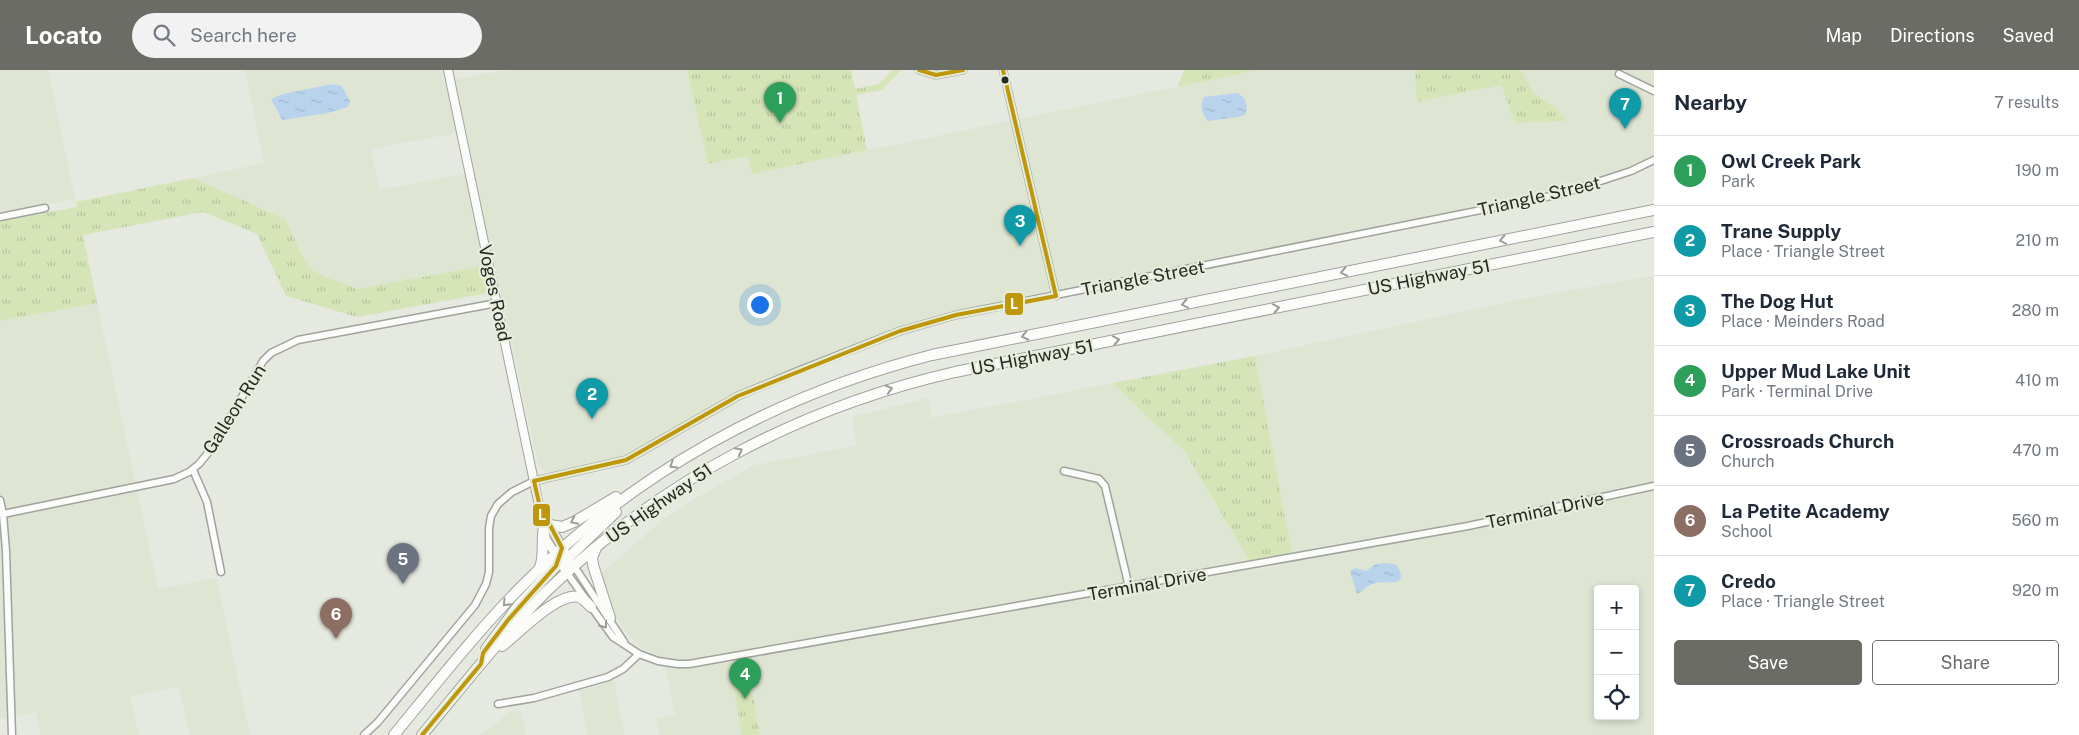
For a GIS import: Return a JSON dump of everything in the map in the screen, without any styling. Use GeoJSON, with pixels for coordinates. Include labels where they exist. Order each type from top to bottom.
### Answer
{"type":"FeatureCollection","features":[{"type":"Feature","properties":{"kind":"main road"},"geometry":{"type":"LineString","coordinates":[[1521,237],[1654,204]]}},
{"type":"Feature","properties":{"kind":"main road","name":"US Highway 51"},"geometry":{"type":"LineString","coordinates":[[643,484],[713,440],[772,411],[847,380],[903,363],[1036,334],[1654,210]]}},
{"type":"Feature","properties":{"kind":"main road","name":"US Highway 51"},"geometry":{"type":"LineString","coordinates":[[489,655],[528,611],[564,560],[596,547],[646,509],[719,462],[798,423],[881,392],[955,372],[1654,234]]}},
{"type":"Feature","properties":{"kind":"main road"},"geometry":{"type":"LineString","coordinates":[[394,735],[479,633],[540,568],[544,554],[542,538],[547,526],[562,527],[574,522],[628,490],[643,484]]}},
{"type":"Feature","properties":{"kind":"main road"},"geometry":{"type":"LineString","coordinates":[[481,664],[483,653],[519,605],[592,533],[628,502],[643,484]]}},
{"type":"Feature","properties":{"kind":"main road"},"geometry":{"type":"LineString","coordinates":[[596,547],[592,558],[593,565],[610,618]]}},
{"type":"Feature","properties":{"kind":"main road"},"geometry":{"type":"LineString","coordinates":[[540,568],[564,560]]}},
{"type":"Feature","properties":{"kind":"main road"},"geometry":{"type":"LineString","coordinates":[[422,735],[489,655],[556,603],[574,597],[582,598],[591,607]]}},
{"type":"Feature","properties":{"kind":"street","name":"Voges Road"},"geometry":{"type":"LineString","coordinates":[[448,70],[542,516],[564,560]]}},
{"type":"Feature","properties":{"kind":"street"},"geometry":{"type":"LineString","coordinates":[[919,70],[936,75],[963,70]]}},
{"type":"Feature","properties":{"kind":"street"},"geometry":{"type":"LineString","coordinates":[[1003,70],[1056,296]]}},
{"type":"Feature","properties":{"kind":"street"},"geometry":{"type":"LineString","coordinates":[[1618,74],[1654,91]]}},
{"type":"Feature","properties":{"kind":"street","name":"Triangle Street"},"geometry":{"type":"LineString","coordinates":[[364,735],[378,722],[475,605],[486,584],[489,572],[489,528],[493,511],[508,495],[534,481],[626,460],[738,396],[900,331],[956,315],[1561,194],[1624,174],[1654,160]]}},
{"type":"Feature","properties":{"kind":"street"},"geometry":{"type":"LineString","coordinates":[[0,217],[46,208]]}},
{"type":"Feature","properties":{"kind":"street","name":"Galleon Run"},"geometry":{"type":"LineString","coordinates":[[3,514],[174,478],[192,470],[212,448],[262,361],[282,347],[298,340],[497,303]]}},
{"type":"Feature","properties":{"kind":"street"},"geometry":{"type":"LineString","coordinates":[[192,470],[207,502],[221,572]]}},
{"type":"Feature","properties":{"kind":"street"},"geometry":{"type":"LineString","coordinates":[[1064,471],[1099,479],[1106,486],[1129,587]]}},
{"type":"Feature","properties":{"kind":"street","name":"Terminal Drive"},"geometry":{"type":"LineString","coordinates":[[564,560],[591,607],[613,637],[625,643],[639,654],[669,663],[700,663],[1513,518],[1654,486]]}},
{"type":"Feature","properties":{"kind":"street"},"geometry":{"type":"LineString","coordinates":[[0,500],[3,514],[12,735]]}},
{"type":"Feature","properties":{"kind":"street","name":"Terminal Drive"},"geometry":{"type":"LineString","coordinates":[[564,560],[610,618],[625,643]]}},
{"type":"Feature","properties":{"kind":"street"},"geometry":{"type":"LineString","coordinates":[[498,704],[519,702],[608,677],[623,670],[639,654]]}},
{"type":"Feature","properties":{"kind":"shaded area"},"geometry":{"type":"Polygon","coordinates":[[[0,70],[48,70],[75,199],[0,212],[0,70]]]}},
{"type":"Feature","properties":{"kind":"shaded area"},"geometry":{"type":"Polygon","coordinates":[[[245,70],[440,70],[443,82],[507,70],[687,70],[708,164],[748,156],[752,174],[1257,70],[1415,70],[1417,102],[1501,85],[1515,123],[1567,121],[1553,105],[1534,94],[1522,70],[1654,70],[1654,166],[1649,158],[1613,174],[1552,192],[1363,228],[921,322],[753,386],[721,401],[623,458],[566,471],[548,472],[540,467],[495,264],[357,289],[312,271],[304,259],[285,219],[193,178],[264,163],[245,70]],[[467,131],[371,149],[379,190],[475,172],[467,131]]]}},
{"type":"Feature","properties":{"kind":"shaded area"},"geometry":{"type":"Polygon","coordinates":[[[1654,276],[1654,735],[760,735],[746,652],[727,655],[742,735],[660,735],[657,719],[675,715],[664,658],[642,648],[625,631],[612,613],[597,577],[659,523],[698,497],[755,465],[857,445],[852,417],[928,398],[932,418],[1112,383],[1185,452],[1254,570],[1293,563],[1255,356],[1532,297],[1654,276]]]}},
{"type":"Feature","properties":{"kind":"shaded area"},"geometry":{"type":"Polygon","coordinates":[[[97,303],[158,589],[216,578],[250,735],[190,735],[179,687],[130,696],[139,735],[41,735],[36,712],[0,719],[0,321],[97,303]]]}},
{"type":"Feature","properties":{"kind":"shaded area"},"geometry":{"type":"Polygon","coordinates":[[[614,681],[624,735],[588,735],[579,691],[614,681]]]}},
{"type":"Feature","properties":{"kind":"shaded area"},"geometry":{"type":"Polygon","coordinates":[[[520,708],[526,735],[478,735],[493,727],[507,714],[520,708]]]}},
{"type":"Feature","properties":{"kind":"green space"},"geometry":{"type":"Polygon","coordinates":[[[687,70],[851,70],[855,89],[879,84],[893,70],[901,70],[882,90],[856,95],[867,150],[752,174],[748,156],[708,164],[687,70]]]}},
{"type":"Feature","properties":{"kind":"green space"},"geometry":{"type":"Polygon","coordinates":[[[1184,70],[1257,70],[1177,87],[1184,70]]]}},
{"type":"Feature","properties":{"kind":"green space"},"geometry":{"type":"Polygon","coordinates":[[[1415,70],[1522,70],[1534,94],[1553,105],[1567,121],[1515,123],[1501,85],[1417,102],[1415,70]]]}},
{"type":"Feature","properties":{"kind":"green space"},"geometry":{"type":"Polygon","coordinates":[[[193,178],[285,219],[304,259],[312,271],[357,289],[482,266],[488,293],[357,317],[286,296],[257,234],[203,212],[83,235],[97,303],[0,321],[0,221],[77,207],[76,202],[193,178]]]}},
{"type":"Feature","properties":{"kind":"green space"},"geometry":{"type":"Polygon","coordinates":[[[1255,356],[1292,555],[1250,562],[1185,452],[1112,383],[1255,356]]]}},
{"type":"Feature","properties":{"kind":"green space"},"geometry":{"type":"Polygon","coordinates":[[[747,660],[760,735],[742,735],[729,663],[747,660]]]}},
{"type":"Feature","properties":{"kind":"water"},"geometry":{"type":"Polygon","coordinates":[[[332,84],[342,86],[350,101],[348,107],[328,113],[282,120],[271,99],[283,94],[332,84]]]}},
{"type":"Feature","properties":{"kind":"water"},"geometry":{"type":"Polygon","coordinates":[[[1237,93],[1246,102],[1245,115],[1208,121],[1202,110],[1204,97],[1237,93]]]}},
{"type":"Feature","properties":{"kind":"water"},"geometry":{"type":"Polygon","coordinates":[[[1387,563],[1397,565],[1401,578],[1399,581],[1375,583],[1357,594],[1350,571],[1355,568],[1366,571],[1376,564],[1387,563]]]}},
{"type":"Feature","properties":{"kind":"transit line","name":"L"},"geometry":{"type":"LineString","coordinates":[[919,70],[936,75],[963,70]]}},
{"type":"Feature","properties":{"kind":"transit line","name":"L"},"geometry":{"type":"LineString","coordinates":[[422,735],[481,664],[483,653],[508,620],[556,566],[562,548],[550,525],[542,516],[534,481],[626,460],[738,396],[900,331],[956,315],[1056,296],[1003,70]]}},
{"type":"Feature","properties":{"kind":"place","name":"Owl Creek Park"},"geometry":{"type":"Point","coordinates":[780,123]}},
{"type":"Feature","properties":{"kind":"place","name":"Credo"},"geometry":{"type":"Point","coordinates":[1625,129]}},
{"type":"Feature","properties":{"kind":"place","name":"The Dog Hut"},"geometry":{"type":"Point","coordinates":[1020,246]}},
{"type":"Feature","properties":{"kind":"place","name":"Trane Supply"},"geometry":{"type":"Point","coordinates":[592,419]}},
{"type":"Feature","properties":{"kind":"place","name":"Crossroads Church"},"geometry":{"type":"Point","coordinates":[403,584]}},
{"type":"Feature","properties":{"kind":"place","name":"La Petite Academy"},"geometry":{"type":"Point","coordinates":[336,639]}},
{"type":"Feature","properties":{"kind":"place","name":"Upper Mud Lake Unit"},"geometry":{"type":"Point","coordinates":[745,699]}}]}
